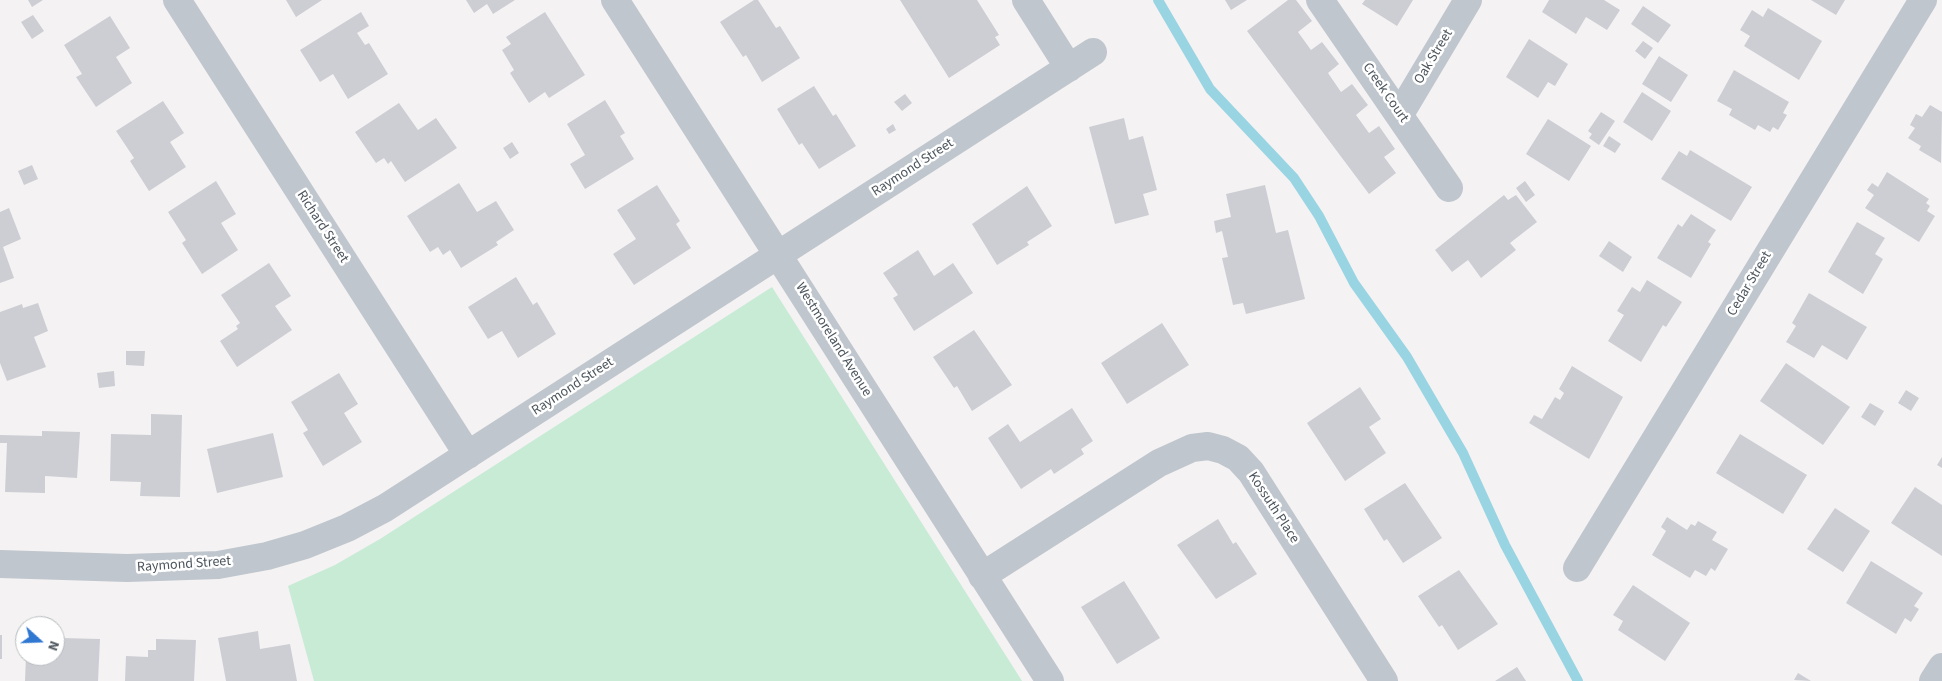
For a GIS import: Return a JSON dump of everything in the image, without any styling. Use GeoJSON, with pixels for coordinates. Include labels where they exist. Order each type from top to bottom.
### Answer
{"type":"FeatureCollection","features":[{"type":"Feature","properties":{"kind":"street","name":"Richard Street"},"geometry":{"type":"LineString","coordinates":[[176,0],[468,455]]}},
{"type":"Feature","properties":{"kind":"street","name":"Westmoreland Avenue"},"geometry":{"type":"LineString","coordinates":[[615,0],[1050,681]]}},
{"type":"Feature","properties":{"kind":"street"},"geometry":{"type":"LineString","coordinates":[[1026,0],[1068,68]]}},
{"type":"Feature","properties":{"kind":"street","name":"Creek Court"},"geometry":{"type":"LineString","coordinates":[[1320,0],[1449,188]]}},
{"type":"Feature","properties":{"kind":"street","name":"Oak Street"},"geometry":{"type":"LineString","coordinates":[[1400,114],[1468,0]]}},
{"type":"Feature","properties":{"kind":"street","name":"Cedar Street"},"geometry":{"type":"LineString","coordinates":[[1577,568],[1923,0]]}},
{"type":"Feature","properties":{"kind":"street","name":"Raymond Street"},"geometry":{"type":"LineString","coordinates":[[0,564],[173,568],[218,565],[267,556],[306,545],[347,528],[385,508],[1093,52]]}},
{"type":"Feature","properties":{"kind":"street","name":"Kossuth Place"},"geometry":{"type":"LineString","coordinates":[[982,576],[1159,463],[1176,454],[1208,446],[1223,450],[1238,458],[1251,472],[1384,681]]}},
{"type":"Feature","properties":{"kind":"street"},"geometry":{"type":"LineString","coordinates":[[1934,681],[1942,667]]}},
{"type":"Feature","properties":{"kind":"green space"},"geometry":{"type":"Polygon","coordinates":[[[772,287],[1022,681],[314,681],[288,586],[335,565],[380,539],[772,287]]]}},
{"type":"Feature","properties":{"kind":"building"},"geometry":{"type":"Polygon","coordinates":[[[28,0],[43,0],[32,7],[28,0]]]}},
{"type":"Feature","properties":{"kind":"building"},"geometry":{"type":"Polygon","coordinates":[[[286,0],[322,0],[296,17],[286,0]]]}},
{"type":"Feature","properties":{"kind":"building"},"geometry":{"type":"Polygon","coordinates":[[[466,0],[515,0],[493,14],[487,4],[474,13],[466,0]]]}},
{"type":"Feature","properties":{"kind":"building"},"geometry":{"type":"Polygon","coordinates":[[[754,0],[758,0],[776,28],[780,26],[800,58],[762,82],[746,55],[743,57],[720,22],[754,0]]]}},
{"type":"Feature","properties":{"kind":"building"},"geometry":{"type":"Polygon","coordinates":[[[900,0],[977,0],[999,35],[995,37],[1000,45],[949,78],[900,0]]]}},
{"type":"Feature","properties":{"kind":"building"},"geometry":{"type":"Polygon","coordinates":[[[1225,0],[1247,0],[1231,10],[1225,0]]]}},
{"type":"Feature","properties":{"kind":"building"},"geometry":{"type":"Polygon","coordinates":[[[1288,0],[1296,0],[1312,21],[1298,32],[1311,50],[1322,42],[1339,64],[1328,73],[1341,92],[1352,84],[1368,105],[1356,115],[1369,133],[1379,126],[1395,149],[1384,157],[1396,173],[1369,194],[1247,31],[1288,0]]]}},
{"type":"Feature","properties":{"kind":"building"},"geometry":{"type":"Polygon","coordinates":[[[1365,0],[1413,0],[1397,26],[1362,4],[1365,0]]]}},
{"type":"Feature","properties":{"kind":"building"},"geometry":{"type":"Polygon","coordinates":[[[1549,0],[1604,0],[1620,10],[1607,30],[1586,17],[1576,34],[1542,12],[1549,0]]]}},
{"type":"Feature","properties":{"kind":"building"},"geometry":{"type":"Polygon","coordinates":[[[1811,0],[1845,0],[1836,15],[1811,0]]]}},
{"type":"Feature","properties":{"kind":"building"},"geometry":{"type":"Polygon","coordinates":[[[1643,6],[1671,25],[1658,43],[1631,24],[1643,6]]]}},
{"type":"Feature","properties":{"kind":"building"},"geometry":{"type":"Polygon","coordinates":[[[1768,8],[1822,41],[1799,80],[1744,46],[1750,36],[1740,30],[1752,10],[1763,17],[1768,8]]]}},
{"type":"Feature","properties":{"kind":"building"},"geometry":{"type":"Polygon","coordinates":[[[361,12],[369,26],[357,33],[365,45],[369,43],[388,74],[348,99],[333,74],[320,82],[300,50],[361,12]]]}},
{"type":"Feature","properties":{"kind":"building"},"geometry":{"type":"Polygon","coordinates":[[[545,12],[585,75],[549,98],[545,92],[529,103],[510,73],[514,70],[502,50],[511,44],[506,37],[545,12]]]}},
{"type":"Feature","properties":{"kind":"building"},"geometry":{"type":"Polygon","coordinates":[[[33,15],[44,31],[32,39],[21,22],[33,15]]]}},
{"type":"Feature","properties":{"kind":"building"},"geometry":{"type":"Polygon","coordinates":[[[110,16],[130,48],[116,57],[132,83],[96,107],[76,77],[82,74],[64,45],[110,16]]]}},
{"type":"Feature","properties":{"kind":"building"},"geometry":{"type":"Polygon","coordinates":[[[1529,39],[1568,64],[1555,86],[1548,82],[1538,98],[1506,77],[1529,39]]]}},
{"type":"Feature","properties":{"kind":"building"},"geometry":{"type":"Polygon","coordinates":[[[1643,41],[1653,48],[1645,59],[1635,51],[1643,41]]]}},
{"type":"Feature","properties":{"kind":"building"},"geometry":{"type":"Polygon","coordinates":[[[1659,56],[1688,75],[1671,102],[1642,84],[1659,56]]]}},
{"type":"Feature","properties":{"kind":"building"},"geometry":{"type":"Polygon","coordinates":[[[1734,70],[1789,102],[1783,113],[1787,115],[1778,130],[1773,127],[1770,132],[1758,125],[1755,130],[1729,115],[1732,109],[1717,101],[1734,70]]]}},
{"type":"Feature","properties":{"kind":"building"},"geometry":{"type":"Polygon","coordinates":[[[814,86],[833,116],[836,114],[856,146],[819,169],[802,143],[799,145],[777,109],[814,86]]]}},
{"type":"Feature","properties":{"kind":"building"},"geometry":{"type":"Polygon","coordinates":[[[1642,92],[1671,111],[1652,141],[1623,122],[1642,92]]]}},
{"type":"Feature","properties":{"kind":"building"},"geometry":{"type":"Polygon","coordinates":[[[905,94],[912,103],[902,111],[894,102],[905,94]]]}},
{"type":"Feature","properties":{"kind":"building"},"geometry":{"type":"Polygon","coordinates":[[[605,100],[625,133],[620,136],[634,159],[585,189],[570,164],[585,155],[567,124],[605,100]]]}},
{"type":"Feature","properties":{"kind":"building"},"geometry":{"type":"Polygon","coordinates":[[[163,101],[184,133],[170,142],[186,167],[149,191],[130,161],[134,158],[116,131],[163,101]]]}},
{"type":"Feature","properties":{"kind":"building"},"geometry":{"type":"Polygon","coordinates":[[[399,103],[418,130],[436,118],[457,148],[405,182],[391,161],[388,164],[384,158],[376,163],[355,132],[399,103]]]}},
{"type":"Feature","properties":{"kind":"building"},"geometry":{"type":"Polygon","coordinates":[[[1930,105],[1942,112],[1941,163],[1919,150],[1921,146],[1908,138],[1915,128],[1910,125],[1916,114],[1922,117],[1930,105]]]}},
{"type":"Feature","properties":{"kind":"building"},"geometry":{"type":"Polygon","coordinates":[[[1601,112],[1615,121],[1599,145],[1589,138],[1592,134],[1588,131],[1601,112]]]}},
{"type":"Feature","properties":{"kind":"building"},"geometry":{"type":"Polygon","coordinates":[[[1124,118],[1129,140],[1143,136],[1157,190],[1143,194],[1149,215],[1115,224],[1089,127],[1124,118]]]}},
{"type":"Feature","properties":{"kind":"building"},"geometry":{"type":"Polygon","coordinates":[[[1548,119],[1591,146],[1569,181],[1526,154],[1548,119]]]}},
{"type":"Feature","properties":{"kind":"building"},"geometry":{"type":"Polygon","coordinates":[[[893,124],[896,130],[889,134],[886,129],[893,124]]]}},
{"type":"Feature","properties":{"kind":"building"},"geometry":{"type":"Polygon","coordinates":[[[1609,136],[1621,144],[1615,153],[1603,146],[1609,136]]]}},
{"type":"Feature","properties":{"kind":"building"},"geometry":{"type":"Polygon","coordinates":[[[512,142],[519,153],[510,159],[503,148],[512,142]]]}},
{"type":"Feature","properties":{"kind":"building"},"geometry":{"type":"Polygon","coordinates":[[[1690,150],[1752,187],[1731,221],[1661,179],[1679,151],[1687,156],[1690,150]]]}},
{"type":"Feature","properties":{"kind":"building"},"geometry":{"type":"Polygon","coordinates":[[[32,165],[38,179],[24,185],[18,171],[32,165]]]}},
{"type":"Feature","properties":{"kind":"building"},"geometry":{"type":"Polygon","coordinates":[[[1887,172],[1929,199],[1926,203],[1930,206],[1927,211],[1935,216],[1919,242],[1865,208],[1874,195],[1867,190],[1872,183],[1878,187],[1887,172]]]}},
{"type":"Feature","properties":{"kind":"building"},"geometry":{"type":"Polygon","coordinates":[[[216,181],[236,214],[221,223],[238,250],[202,274],[182,243],[186,240],[168,212],[216,181]]]}},
{"type":"Feature","properties":{"kind":"building"},"geometry":{"type":"Polygon","coordinates":[[[1525,181],[1535,195],[1526,202],[1516,188],[1525,181]]]}},
{"type":"Feature","properties":{"kind":"building"},"geometry":{"type":"Polygon","coordinates":[[[459,183],[477,212],[496,201],[514,230],[496,242],[498,245],[461,268],[450,250],[443,255],[438,247],[430,252],[407,216],[459,183]]]}},
{"type":"Feature","properties":{"kind":"building"},"geometry":{"type":"Polygon","coordinates":[[[657,185],[680,221],[676,224],[691,248],[634,285],[613,254],[636,239],[617,210],[657,185]]]}},
{"type":"Feature","properties":{"kind":"building"},"geometry":{"type":"Polygon","coordinates":[[[1265,185],[1276,233],[1288,230],[1305,299],[1246,314],[1243,303],[1233,305],[1222,258],[1228,257],[1222,231],[1216,233],[1214,221],[1231,217],[1226,194],[1265,185]]]}},
{"type":"Feature","properties":{"kind":"building"},"geometry":{"type":"Polygon","coordinates":[[[1027,186],[1052,226],[1027,242],[1029,245],[997,265],[972,224],[1027,186]]]}},
{"type":"Feature","properties":{"kind":"building"},"geometry":{"type":"Polygon","coordinates":[[[1504,195],[1508,200],[1516,195],[1537,222],[1510,243],[1516,250],[1481,278],[1468,260],[1452,272],[1435,250],[1504,195]]]}},
{"type":"Feature","properties":{"kind":"building"},"geometry":{"type":"Polygon","coordinates":[[[9,208],[21,239],[3,247],[14,278],[0,283],[0,212],[9,208]]]}},
{"type":"Feature","properties":{"kind":"building"},"geometry":{"type":"Polygon","coordinates":[[[1691,214],[1716,230],[1708,242],[1711,244],[1691,278],[1657,258],[1678,224],[1682,227],[1691,214]]]}},
{"type":"Feature","properties":{"kind":"building"},"geometry":{"type":"Polygon","coordinates":[[[1857,222],[1885,238],[1875,254],[1883,259],[1863,294],[1828,272],[1857,222]]]}},
{"type":"Feature","properties":{"kind":"building"},"geometry":{"type":"Polygon","coordinates":[[[1609,241],[1632,257],[1623,272],[1599,256],[1609,241]]]}},
{"type":"Feature","properties":{"kind":"building"},"geometry":{"type":"Polygon","coordinates":[[[918,250],[934,276],[953,263],[973,293],[914,331],[893,298],[898,295],[883,273],[918,250]]]}},
{"type":"Feature","properties":{"kind":"building"},"geometry":{"type":"Polygon","coordinates":[[[269,263],[291,296],[275,306],[292,330],[237,367],[220,341],[238,329],[236,326],[240,323],[221,295],[269,263]]]}},
{"type":"Feature","properties":{"kind":"building"},"geometry":{"type":"Polygon","coordinates":[[[516,277],[533,305],[537,302],[556,334],[518,358],[502,331],[488,339],[468,307],[516,277]]]}},
{"type":"Feature","properties":{"kind":"building"},"geometry":{"type":"Polygon","coordinates":[[[1647,280],[1682,302],[1666,327],[1663,325],[1641,362],[1608,341],[1624,315],[1617,311],[1632,287],[1640,292],[1647,280]]]}},
{"type":"Feature","properties":{"kind":"building"},"geometry":{"type":"Polygon","coordinates":[[[1809,293],[1867,327],[1847,360],[1822,345],[1814,358],[1786,342],[1796,326],[1792,323],[1809,293]]]}},
{"type":"Feature","properties":{"kind":"building"},"geometry":{"type":"Polygon","coordinates":[[[38,303],[48,331],[34,337],[46,367],[7,381],[0,363],[0,312],[22,304],[23,308],[38,303]]]}},
{"type":"Feature","properties":{"kind":"building"},"geometry":{"type":"Polygon","coordinates":[[[1162,323],[1189,365],[1127,404],[1101,363],[1162,323]]]}},
{"type":"Feature","properties":{"kind":"building"},"geometry":{"type":"Polygon","coordinates":[[[974,330],[1012,385],[972,411],[957,386],[954,388],[933,357],[974,330]]]}},
{"type":"Feature","properties":{"kind":"building"},"geometry":{"type":"Polygon","coordinates":[[[126,351],[145,351],[144,366],[126,365],[126,351]]]}},
{"type":"Feature","properties":{"kind":"building"},"geometry":{"type":"Polygon","coordinates":[[[1786,363],[1850,407],[1823,445],[1760,401],[1786,363]]]}},
{"type":"Feature","properties":{"kind":"building"},"geometry":{"type":"Polygon","coordinates":[[[1572,366],[1623,397],[1589,459],[1529,423],[1534,415],[1542,419],[1555,397],[1560,400],[1564,393],[1559,389],[1572,366]]]}},
{"type":"Feature","properties":{"kind":"building"},"geometry":{"type":"Polygon","coordinates":[[[114,371],[115,386],[99,388],[97,373],[114,371]]]}},
{"type":"Feature","properties":{"kind":"building"},"geometry":{"type":"Polygon","coordinates":[[[339,373],[358,404],[344,413],[362,442],[323,466],[303,433],[308,430],[291,402],[339,373]]]}},
{"type":"Feature","properties":{"kind":"building"},"geometry":{"type":"Polygon","coordinates":[[[1360,387],[1381,419],[1369,427],[1386,453],[1345,481],[1307,423],[1360,387]]]}},
{"type":"Feature","properties":{"kind":"building"},"geometry":{"type":"Polygon","coordinates":[[[1906,390],[1919,398],[1911,411],[1898,403],[1906,390]]]}},
{"type":"Feature","properties":{"kind":"building"},"geometry":{"type":"Polygon","coordinates":[[[1870,403],[1884,411],[1875,426],[1861,417],[1870,403]]]}},
{"type":"Feature","properties":{"kind":"building"},"geometry":{"type":"Polygon","coordinates":[[[1072,408],[1093,441],[1081,449],[1084,454],[1054,474],[1051,469],[1021,489],[988,438],[1008,424],[1020,442],[1072,408]]]}},
{"type":"Feature","properties":{"kind":"building"},"geometry":{"type":"Polygon","coordinates":[[[151,414],[182,415],[180,497],[140,496],[141,482],[110,481],[111,434],[151,435],[151,414]]]}},
{"type":"Feature","properties":{"kind":"building"},"geometry":{"type":"Polygon","coordinates":[[[42,431],[80,432],[77,478],[45,476],[45,493],[5,492],[7,443],[0,443],[0,435],[42,436],[42,431]]]}},
{"type":"Feature","properties":{"kind":"building"},"geometry":{"type":"Polygon","coordinates":[[[273,433],[283,477],[217,493],[207,449],[273,433]]]}},
{"type":"Feature","properties":{"kind":"building"},"geometry":{"type":"Polygon","coordinates":[[[1740,434],[1807,475],[1783,514],[1716,473],[1740,434]]]}},
{"type":"Feature","properties":{"kind":"building"},"geometry":{"type":"Polygon","coordinates":[[[1942,457],[1942,468],[1937,465],[1942,457]]]}},
{"type":"Feature","properties":{"kind":"building"},"geometry":{"type":"Polygon","coordinates":[[[1405,483],[1442,538],[1403,563],[1387,539],[1384,541],[1364,509],[1405,483]]]}},
{"type":"Feature","properties":{"kind":"building"},"geometry":{"type":"Polygon","coordinates":[[[1915,487],[1942,505],[1942,556],[1891,523],[1915,487]]]}},
{"type":"Feature","properties":{"kind":"building"},"geometry":{"type":"Polygon","coordinates":[[[1835,508],[1870,531],[1843,572],[1807,549],[1835,508]]]}},
{"type":"Feature","properties":{"kind":"building"},"geometry":{"type":"Polygon","coordinates":[[[1667,517],[1687,530],[1691,524],[1695,526],[1698,521],[1717,532],[1712,540],[1728,549],[1715,571],[1711,568],[1706,576],[1695,570],[1690,578],[1652,555],[1666,531],[1661,527],[1667,517]]]}},
{"type":"Feature","properties":{"kind":"building"},"geometry":{"type":"Polygon","coordinates":[[[1218,519],[1233,544],[1236,542],[1257,574],[1216,599],[1177,545],[1218,519]]]}},
{"type":"Feature","properties":{"kind":"building"},"geometry":{"type":"Polygon","coordinates":[[[1871,561],[1923,593],[1914,606],[1919,609],[1911,622],[1905,618],[1896,634],[1846,603],[1871,561]]]}},
{"type":"Feature","properties":{"kind":"building"},"geometry":{"type":"Polygon","coordinates":[[[1459,570],[1498,624],[1458,650],[1442,625],[1439,627],[1418,596],[1459,570]]]}},
{"type":"Feature","properties":{"kind":"building"},"geometry":{"type":"Polygon","coordinates":[[[1124,581],[1160,638],[1117,664],[1081,607],[1124,581]]]}},
{"type":"Feature","properties":{"kind":"building"},"geometry":{"type":"Polygon","coordinates":[[[1633,585],[1690,623],[1665,661],[1618,630],[1623,621],[1613,615],[1633,585]]]}},
{"type":"Feature","properties":{"kind":"building"},"geometry":{"type":"Polygon","coordinates":[[[258,631],[260,649],[290,644],[297,681],[226,681],[218,638],[258,631]]]}},
{"type":"Feature","properties":{"kind":"building"},"geometry":{"type":"Polygon","coordinates":[[[0,635],[2,635],[2,659],[0,659],[0,635]]]}},
{"type":"Feature","properties":{"kind":"building"},"geometry":{"type":"Polygon","coordinates":[[[65,638],[100,639],[98,681],[25,681],[26,666],[65,666],[65,638]]]}},
{"type":"Feature","properties":{"kind":"building"},"geometry":{"type":"Polygon","coordinates":[[[156,639],[196,640],[194,681],[125,681],[126,656],[148,657],[148,650],[156,650],[156,639]]]}},
{"type":"Feature","properties":{"kind":"building"},"geometry":{"type":"Polygon","coordinates":[[[1517,667],[1526,681],[1495,681],[1517,667]]]}},
{"type":"Feature","properties":{"kind":"building"},"geometry":{"type":"Polygon","coordinates":[[[1798,673],[1811,681],[1794,680],[1798,673]]]}},
{"type":"Feature","properties":{"kind":"waterway"},"geometry":{"type":"LineString","coordinates":[[1158,0],[1210,89],[1294,178],[1319,216],[1354,283],[1407,357],[1463,453],[1505,545],[1578,681]]}}]}
